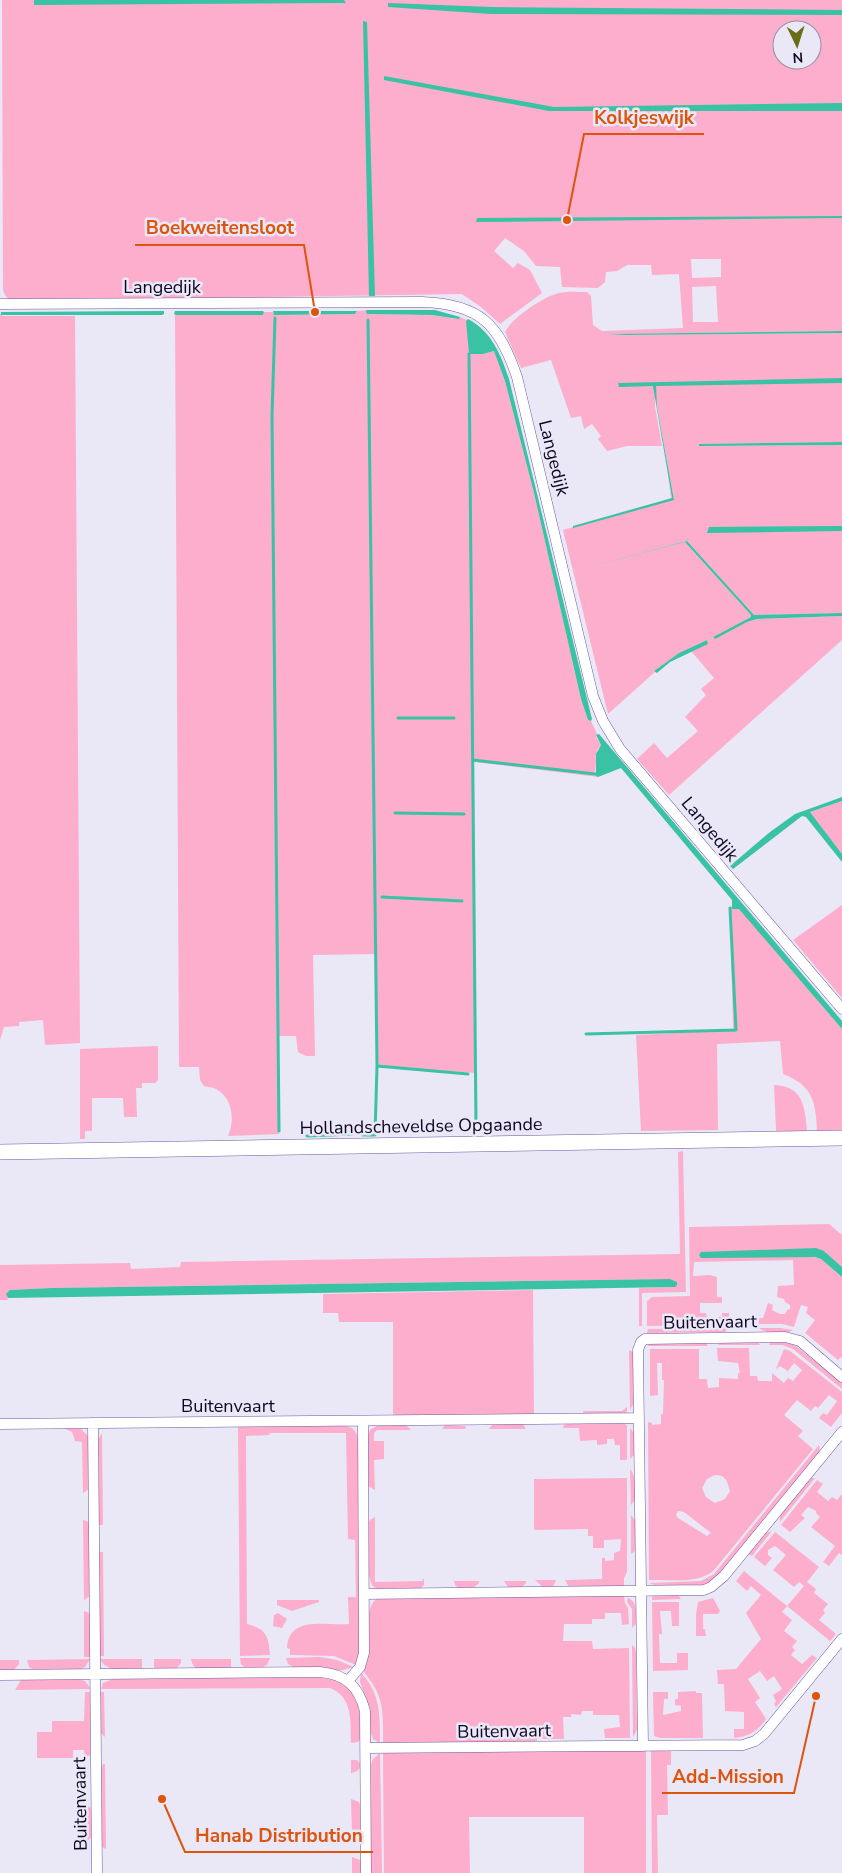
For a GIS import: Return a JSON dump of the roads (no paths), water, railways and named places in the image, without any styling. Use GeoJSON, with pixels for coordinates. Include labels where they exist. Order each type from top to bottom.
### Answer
{"type":"FeatureCollection","features":[{"type":"Feature","properties":{"kind":"street","name":"Langedijk"},"geometry":{"type":"LineString","coordinates":[[0,304],[427,302],[462,308],[478,316],[489,325],[502,341],[517,377],[593,696],[603,721],[620,749],[842,1009]]}},
{"type":"Feature","properties":{"kind":"street","name":"Hollandscheveldse Opgaande"},"geometry":{"type":"LineString","coordinates":[[0,1152],[842,1138]]}},
{"type":"Feature","properties":{"kind":"street","name":"Buitenvaart"},"geometry":{"type":"LineString","coordinates":[[643,1746],[638,1350],[641,1342],[645,1339],[785,1337],[800,1341],[842,1377]]}},
{"type":"Feature","properties":{"kind":"street","name":"Buitenvaart"},"geometry":{"type":"LineString","coordinates":[[0,1424],[639,1418]]}},
{"type":"Feature","properties":{"kind":"street"},"geometry":{"type":"LineString","coordinates":[[348,1681],[360,1667],[364,1653],[363,1422]]}},
{"type":"Feature","properties":{"kind":"street","name":"Buitenvaart"},"geometry":{"type":"LineString","coordinates":[[93,1423],[97,1873]]}},
{"type":"Feature","properties":{"kind":"street"},"geometry":{"type":"LineString","coordinates":[[364,1594],[704,1590],[718,1582],[842,1432]]}},
{"type":"Feature","properties":{"kind":"street","name":"Buitenvaart"},"geometry":{"type":"LineString","coordinates":[[366,1748],[743,1745],[755,1741],[764,1734],[842,1639]]}},
{"type":"Feature","properties":{"kind":"street"},"geometry":{"type":"LineString","coordinates":[[0,1675],[320,1672],[335,1674],[348,1681],[359,1693],[364,1706],[366,1873]]}},
{"type":"Feature","properties":{"kind":"waterway"},"geometry":{"type":"LineString","coordinates":[[275,318],[272,416],[279,1131]]}},
{"type":"Feature","properties":{"kind":"waterway"},"geometry":{"type":"LineString","coordinates":[[368,320],[377,1066],[468,1074]]}},
{"type":"Feature","properties":{"kind":"waterway"},"geometry":{"type":"LineString","coordinates":[[469,354],[476,1125]]}},
{"type":"Feature","properties":{"kind":"waterway"},"geometry":{"type":"LineString","coordinates":[[398,718],[454,718]]}},
{"type":"Feature","properties":{"kind":"waterway"},"geometry":{"type":"LineString","coordinates":[[473,760],[595,774]]}},
{"type":"Feature","properties":{"kind":"waterway"},"geometry":{"type":"LineString","coordinates":[[395,813],[464,814]]}},
{"type":"Feature","properties":{"kind":"waterway"},"geometry":{"type":"LineString","coordinates":[[382,897],[462,901]]}},
{"type":"Feature","properties":{"kind":"waterway"},"geometry":{"type":"LineString","coordinates":[[586,1034],[736,1030],[730,908]]}},
{"type":"Feature","properties":{"kind":"waterway"},"geometry":{"type":"LineString","coordinates":[[363,1135],[375,1135],[377,1066]]}},
{"type":"Feature","properties":{"kind":"waterway"},"geometry":{"type":"LineString","coordinates":[[307,1136],[352,1134]]}},
{"type":"Feature","properties":{"kind":"place","name":"Kolkjeswijk"},"geometry":{"type":"Point","coordinates":[567,220]}},
{"type":"Feature","properties":{"kind":"place","name":"Boekweitensloot"},"geometry":{"type":"Point","coordinates":[315,312]}},
{"type":"Feature","properties":{"kind":"place","name":"Add-Mission"},"geometry":{"type":"Point","coordinates":[816,1696]}},
{"type":"Feature","properties":{"kind":"place","name":"Hanab Distribution"},"geometry":{"type":"Point","coordinates":[162,1799]}}]}
